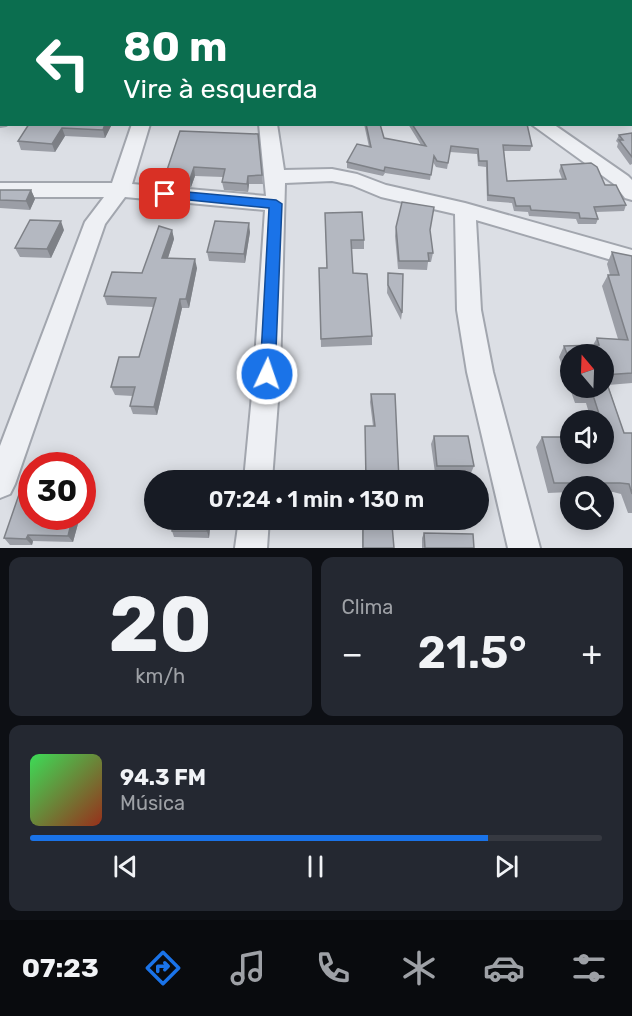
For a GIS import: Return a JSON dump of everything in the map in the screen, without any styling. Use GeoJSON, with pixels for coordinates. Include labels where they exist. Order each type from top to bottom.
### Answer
{"type":"FeatureCollection","features":[{"type":"Feature","properties":{"kind":"street"},"geometry":{"type":"LineString","coordinates":[[0,484],[12,425],[95,222],[120,190],[140,126]]}},
{"type":"Feature","properties":{"kind":"street"},"geometry":{"type":"LineString","coordinates":[[259,470],[267,374],[276,204],[268,126]]}},
{"type":"Feature","properties":{"kind":"street"},"geometry":{"type":"LineString","coordinates":[[543,126],[621,180],[632,193]]}},
{"type":"Feature","properties":{"kind":"street"},"geometry":{"type":"LineString","coordinates":[[275,177],[332,175],[357,180],[381,190],[465,210],[632,258]]}},
{"type":"Feature","properties":{"kind":"street"},"geometry":{"type":"LineString","coordinates":[[0,190],[120,190],[276,204]]}},
{"type":"Feature","properties":{"kind":"street"},"geometry":{"type":"LineString","coordinates":[[465,210],[469,310],[480,372],[524,548]]}},
{"type":"Feature","properties":{"kind":"street"},"geometry":{"type":"LineString","coordinates":[[251,548],[253,530]]}},
{"type":"Feature","properties":{"kind":"building"},"geometry":{"type":"Polygon","coordinates":[[[28,126],[104,126],[103,130],[62,128],[52,144],[18,141],[28,126]]]}},
{"type":"Feature","properties":{"kind":"building"},"geometry":{"type":"Polygon","coordinates":[[[366,126],[381,126],[384,138],[426,146],[413,126],[527,126],[532,146],[503,145],[507,181],[566,179],[561,165],[591,163],[597,167],[605,185],[616,185],[626,205],[594,207],[598,219],[580,218],[579,213],[531,210],[530,206],[516,206],[514,198],[488,195],[487,161],[479,161],[478,149],[451,146],[448,163],[437,161],[434,156],[431,175],[385,167],[384,171],[347,162],[357,144],[371,147],[366,126]]]}},
{"type":"Feature","properties":{"kind":"building"},"geometry":{"type":"Polygon","coordinates":[[[180,131],[258,134],[262,175],[248,176],[247,184],[222,182],[225,169],[194,167],[190,179],[165,176],[180,131]]]}},
{"type":"Feature","properties":{"kind":"building"},"geometry":{"type":"Polygon","coordinates":[[[632,133],[632,157],[619,140],[623,140],[619,135],[632,133]]]}},
{"type":"Feature","properties":{"kind":"building"},"geometry":{"type":"Polygon","coordinates":[[[0,190],[31,190],[26,201],[0,200],[0,190]]]}},
{"type":"Feature","properties":{"kind":"building"},"geometry":{"type":"Polygon","coordinates":[[[402,202],[434,207],[430,230],[433,253],[428,253],[429,261],[399,261],[396,227],[402,202]]]}},
{"type":"Feature","properties":{"kind":"building"},"geometry":{"type":"Polygon","coordinates":[[[362,212],[364,240],[351,240],[353,273],[367,274],[372,336],[321,339],[319,268],[327,268],[325,213],[362,212]]]}},
{"type":"Feature","properties":{"kind":"building"},"geometry":{"type":"Polygon","coordinates":[[[30,220],[61,221],[47,249],[15,248],[30,220]]]}},
{"type":"Feature","properties":{"kind":"building"},"geometry":{"type":"Polygon","coordinates":[[[215,221],[249,223],[244,254],[207,252],[215,221]]]}},
{"type":"Feature","properties":{"kind":"building"},"geometry":{"type":"Polygon","coordinates":[[[159,226],[172,230],[162,258],[195,259],[186,299],[180,299],[154,407],[130,406],[135,387],[111,387],[119,357],[139,357],[156,298],[104,296],[112,272],[142,273],[159,226]]]}},
{"type":"Feature","properties":{"kind":"building"},"geometry":{"type":"Polygon","coordinates":[[[612,252],[632,256],[632,373],[614,374],[614,344],[599,344],[597,338],[628,340],[608,275],[619,275],[612,252]]]}},
{"type":"Feature","properties":{"kind":"building"},"geometry":{"type":"Polygon","coordinates":[[[388,273],[403,274],[402,313],[388,285],[388,273]]]}},
{"type":"Feature","properties":{"kind":"building"},"geometry":{"type":"Polygon","coordinates":[[[371,394],[395,394],[399,470],[366,470],[365,426],[375,426],[371,394]]]}},
{"type":"Feature","properties":{"kind":"building"},"geometry":{"type":"Polygon","coordinates":[[[594,398],[612,398],[624,433],[632,433],[632,494],[629,484],[614,483],[614,476],[560,476],[560,483],[554,483],[542,437],[560,437],[560,464],[614,464],[614,410],[598,410],[594,398]]]}},
{"type":"Feature","properties":{"kind":"building"},"geometry":{"type":"Polygon","coordinates":[[[434,436],[468,436],[474,466],[437,466],[434,436]]]}},
{"type":"Feature","properties":{"kind":"building"},"geometry":{"type":"Polygon","coordinates":[[[18,497],[18,530],[70,530],[68,536],[28,535],[26,539],[4,538],[18,497]]]}},
{"type":"Feature","properties":{"kind":"building"},"geometry":{"type":"Polygon","coordinates":[[[172,530],[207,530],[207,531],[172,530]]]}},
{"type":"Feature","properties":{"kind":"building"},"geometry":{"type":"Polygon","coordinates":[[[363,530],[392,530],[394,548],[363,548],[363,530]]]}},
{"type":"Feature","properties":{"kind":"building"},"geometry":{"type":"Polygon","coordinates":[[[424,533],[473,534],[474,548],[425,548],[424,533]]]}},
{"type":"Feature","properties":{"kind":"route"},"geometry":{"type":"LineString","coordinates":[[165,194],[276,204],[267,374]]}}]}
